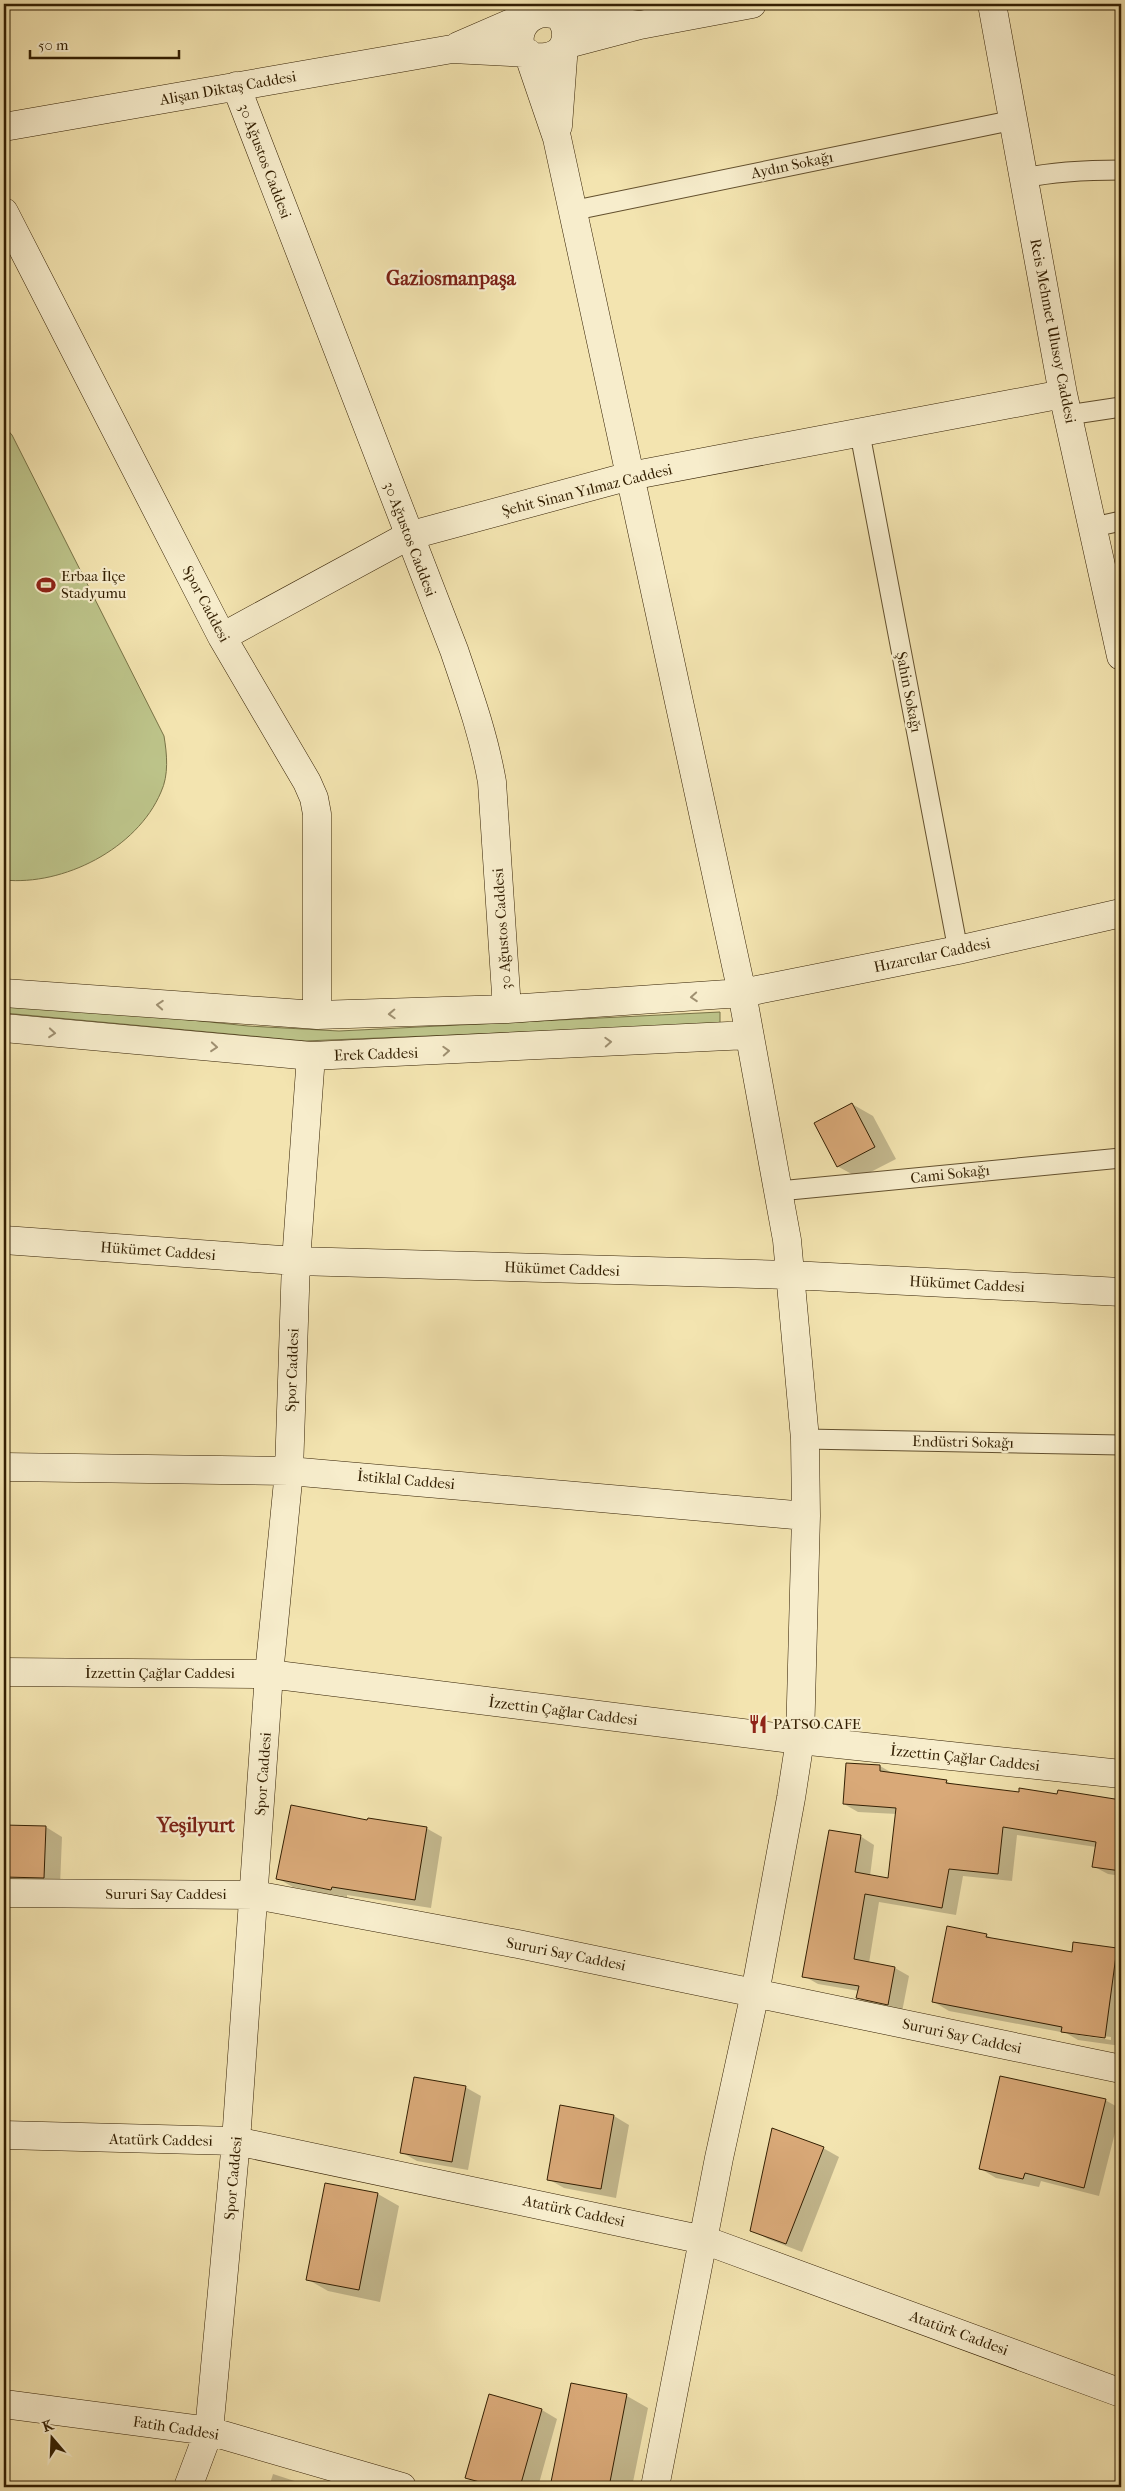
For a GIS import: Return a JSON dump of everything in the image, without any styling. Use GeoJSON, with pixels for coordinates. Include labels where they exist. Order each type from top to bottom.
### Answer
{"type":"FeatureCollection","features":[{"type":"Feature","properties":{"kind":"street"},"geometry":{"type":"LineString","coordinates":[[564,45],[640,26],[752,4]]}},
{"type":"Feature","properties":{"kind":"street","name":"Reis Mehmet Ulusoy Caddesi"},"geometry":{"type":"LineString","coordinates":[[992,4],[1066,404],[1117,619],[1121,656]]}},
{"type":"Feature","properties":{"kind":"street"},"geometry":{"type":"LineString","coordinates":[[524,8],[519,32],[557,138],[571,211],[742,994],[779,1191],[791,1275],[805,1438],[806,1516],[800,1740],[791,1798],[754,1992],[719,2158],[655,2487]]}},
{"type":"Feature","properties":{"kind":"street","name":"Alişan Diktaş Caddesi"},"geometry":{"type":"LineString","coordinates":[[452,48],[524,8],[576,13]]}},
{"type":"Feature","properties":{"kind":"street"},"geometry":{"type":"LineString","coordinates":[[557,138],[564,45],[576,13],[640,26]]}},
{"type":"Feature","properties":{"kind":"street","name":"Alişan Diktaş Caddesi"},"geometry":{"type":"LineString","coordinates":[[4,127],[452,48],[552,56],[564,45]]}},
{"type":"Feature","properties":{"kind":"street","name":"30 Ağustos Caddesi"},"geometry":{"type":"LineString","coordinates":[[236,86],[340,352],[408,536],[454,650],[486,748],[496,825],[507,1009]]}},
{"type":"Feature","properties":{"kind":"street","name":"Aydın Sokağı"},"geometry":{"type":"LineString","coordinates":[[571,211],[1014,120]]}},
{"type":"Feature","properties":{"kind":"street"},"geometry":{"type":"LineString","coordinates":[[1024,178],[1050,172],[1121,170]]}},
{"type":"Feature","properties":{"kind":"street","name":"Spor Caddesi"},"geometry":{"type":"LineString","coordinates":[[4,212],[222,637],[307,782],[314,798],[317,814],[317,1016]]}},
{"type":"Feature","properties":{"kind":"street"},"geometry":{"type":"LineString","coordinates":[[1066,404],[1121,407]]}},
{"type":"Feature","properties":{"kind":"street","name":"Şehit Sinan Yılmaz Caddesi"},"geometry":{"type":"LineString","coordinates":[[222,637],[408,536],[630,476],[860,434],[1066,404]]}},
{"type":"Feature","properties":{"kind":"street","name":"Şahin Sokağı"},"geometry":{"type":"LineString","coordinates":[[860,434],[958,950]]}},
{"type":"Feature","properties":{"kind":"street"},"geometry":{"type":"LineString","coordinates":[[1094,527],[1121,521]]}},
{"type":"Feature","properties":{"kind":"street","name":"Hızarcılar Caddesi"},"geometry":{"type":"LineString","coordinates":[[742,994],[958,950],[1121,913]]}},
{"type":"Feature","properties":{"kind":"street"},"geometry":{"type":"LineString","coordinates":[[4,993],[317,1016],[507,1009],[742,994]]}},
{"type":"Feature","properties":{"kind":"street","name":"Erek Caddesi"},"geometry":{"type":"LineString","coordinates":[[4,1028],[311,1056],[750,1035]]}},
{"type":"Feature","properties":{"kind":"street","name":"Spor Caddesi"},"geometry":{"type":"LineString","coordinates":[[188,2487],[209,2431],[236,2141],[255,1895],[269,1674],[288,1470],[296,1261],[311,1056]]}},
{"type":"Feature","properties":{"kind":"street","name":"Cami Sokağı"},"geometry":{"type":"LineString","coordinates":[[779,1191],[1121,1158]]}},
{"type":"Feature","properties":{"kind":"street","name":"Hükümet Caddesi"},"geometry":{"type":"LineString","coordinates":[[4,1240],[296,1261],[791,1275],[1121,1292]]}},
{"type":"Feature","properties":{"kind":"street","name":"Endüstri Sokağı"},"geometry":{"type":"LineString","coordinates":[[805,1438],[1121,1445]]}},
{"type":"Feature","properties":{"kind":"street","name":"İstiklal Caddesi"},"geometry":{"type":"LineString","coordinates":[[4,1467],[288,1470],[806,1516]]}},
{"type":"Feature","properties":{"kind":"street","name":"İzzettin Çağlar Caddesi"},"geometry":{"type":"LineString","coordinates":[[4,1672],[269,1674],[800,1740],[1121,1774]]}},
{"type":"Feature","properties":{"kind":"street","name":"Sururi Say Caddesi"},"geometry":{"type":"LineString","coordinates":[[4,1893],[255,1895],[518,1944],[1121,2068]]}},
{"type":"Feature","properties":{"kind":"street","name":"Atatürk Caddesi"},"geometry":{"type":"LineString","coordinates":[[4,2135],[236,2141],[704,2240],[1121,2393]]}},
{"type":"Feature","properties":{"kind":"street","name":"Fatih Caddesi"},"geometry":{"type":"LineString","coordinates":[[4,2404],[209,2431],[402,2487]]}},
{"type":"Feature","properties":{"kind":"green space","name":"Erbaa İlçe Stadyumu"},"geometry":{"type":"Polygon","coordinates":[[[4,426],[12,435],[164,736],[166,757],[164,785],[150,812],[135,831],[96,860],[50,877],[27,880],[4,880],[4,426]]]}},
{"type":"Feature","properties":{"kind":"green space"},"geometry":{"type":"Polygon","coordinates":[[[4,1004],[95,1010],[248,1026],[339,1031],[720,1012],[720,1024],[305,1041],[4,1013],[4,1004]]]}},
{"type":"Feature","properties":{"kind":"building"},"geometry":{"type":"Polygon","coordinates":[[[852,1103],[875,1147],[837,1167],[814,1123],[852,1103]]]}},
{"type":"Feature","properties":{"kind":"building"},"geometry":{"type":"Polygon","coordinates":[[[846,1763],[880,1765],[880,1771],[947,1780],[946,1783],[1019,1792],[1019,1788],[1057,1794],[1058,1790],[1121,1800],[1121,1871],[1092,1867],[1096,1842],[1003,1827],[998,1874],[949,1869],[942,1908],[865,1894],[854,1959],[895,1967],[888,2005],[856,1998],[859,1986],[802,1977],[829,1830],[861,1835],[855,1872],[888,1878],[896,1808],[843,1804],[846,1763]]]}},
{"type":"Feature","properties":{"kind":"building"},"geometry":{"type":"Polygon","coordinates":[[[291,1805],[367,1820],[368,1818],[427,1827],[415,1900],[332,1887],[331,1890],[276,1879],[291,1805]]]}},
{"type":"Feature","properties":{"kind":"building"},"geometry":{"type":"Polygon","coordinates":[[[4,1825],[46,1826],[44,1878],[4,1877],[4,1825]]]}},
{"type":"Feature","properties":{"kind":"building"},"geometry":{"type":"Polygon","coordinates":[[[947,1926],[987,1934],[986,1937],[1072,1952],[1073,1942],[1117,1948],[1105,2038],[1061,2032],[1062,2027],[932,2002],[947,1926]]]}},
{"type":"Feature","properties":{"kind":"building"},"geometry":{"type":"Polygon","coordinates":[[[1000,2076],[1106,2099],[1084,2188],[1025,2173],[1023,2179],[979,2169],[1000,2076]]]}},
{"type":"Feature","properties":{"kind":"building"},"geometry":{"type":"Polygon","coordinates":[[[414,2077],[466,2086],[452,2162],[400,2153],[414,2077]]]}},
{"type":"Feature","properties":{"kind":"building"},"geometry":{"type":"Polygon","coordinates":[[[560,2105],[614,2115],[601,2189],[547,2180],[560,2105]]]}},
{"type":"Feature","properties":{"kind":"building"},"geometry":{"type":"Polygon","coordinates":[[[772,2128],[824,2147],[786,2244],[750,2231],[772,2128]]]}},
{"type":"Feature","properties":{"kind":"building"},"geometry":{"type":"Polygon","coordinates":[[[325,2183],[378,2193],[359,2290],[306,2280],[325,2183]]]}},
{"type":"Feature","properties":{"kind":"building"},"geometry":{"type":"Polygon","coordinates":[[[571,2383],[627,2394],[609,2487],[550,2487],[571,2383]]]}},
{"type":"Feature","properties":{"kind":"building"},"geometry":{"type":"Polygon","coordinates":[[[489,2394],[542,2409],[520,2487],[498,2487],[465,2478],[489,2394]]]}},
{"type":"Feature","properties":{"kind":"place","name":"Erbaa İlçe Stadyumu"},"geometry":{"type":"Point","coordinates":[46,585]}},
{"type":"Feature","properties":{"kind":"place","name":"PATSO CAFE"},"geometry":{"type":"Point","coordinates":[758,1724]}},
{"type":"Feature","properties":{"kind":"district","name":"Gaziosmanpaşa"},"geometry":{"type":"Point","coordinates":[451,278]}},
{"type":"Feature","properties":{"kind":"district","name":"Yeşilyurt"},"geometry":{"type":"Point","coordinates":[196,1825]}}]}
